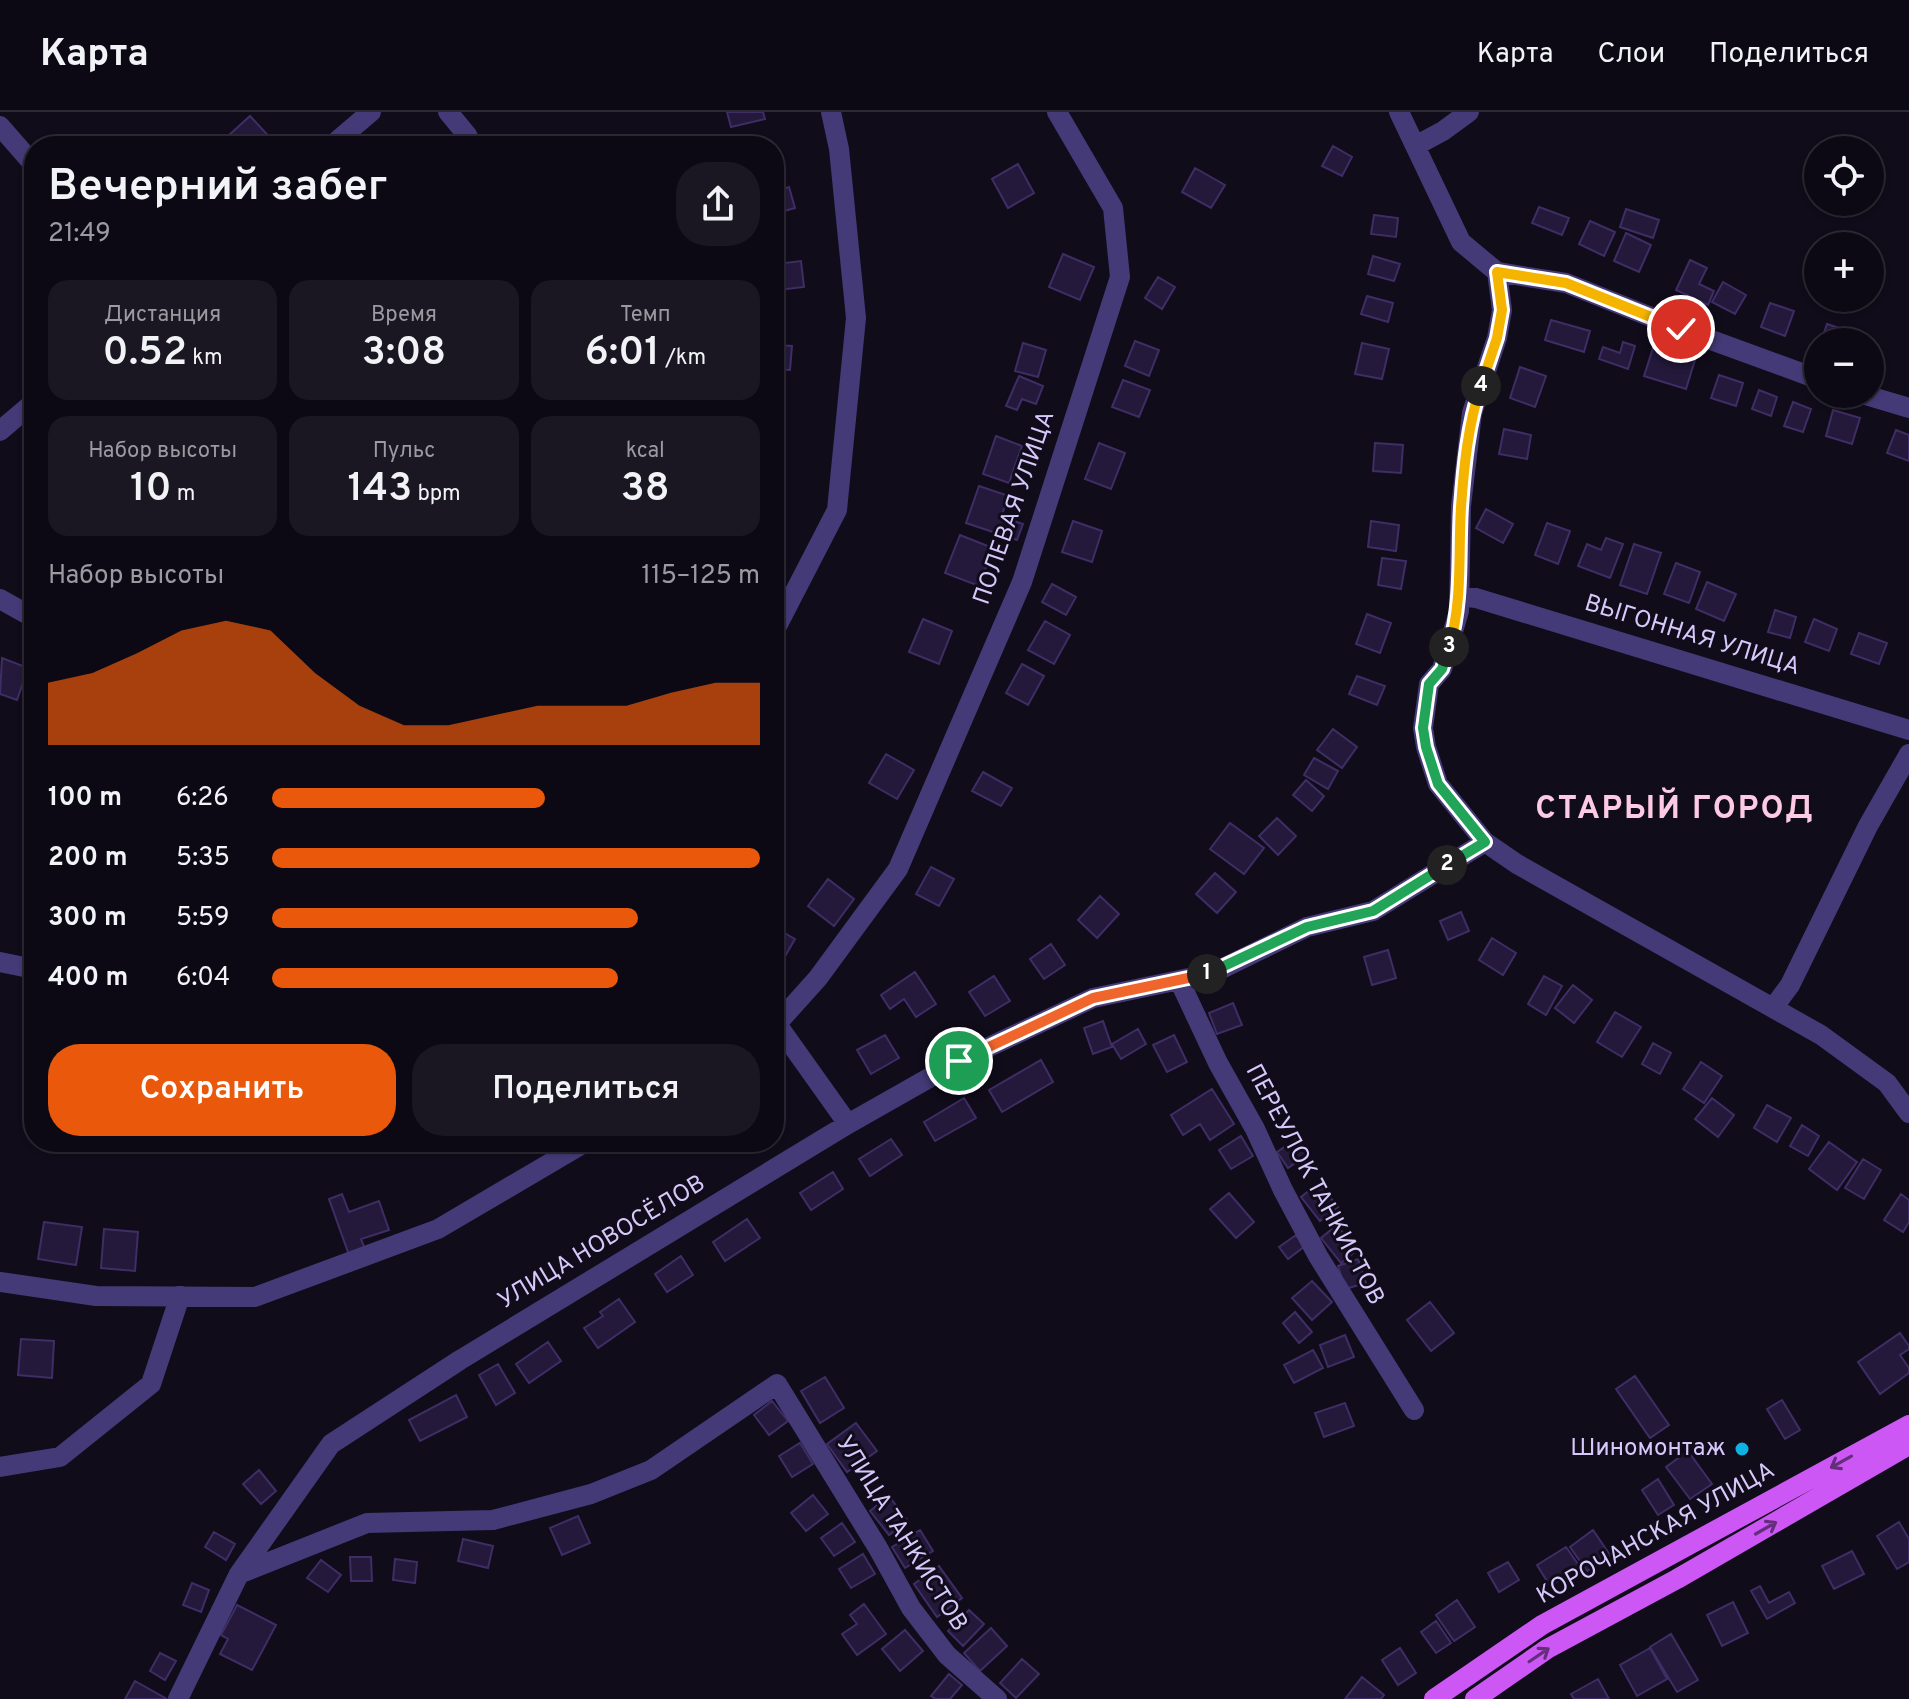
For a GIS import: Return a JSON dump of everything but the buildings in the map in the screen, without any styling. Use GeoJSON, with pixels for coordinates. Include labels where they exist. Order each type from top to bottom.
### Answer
{"type":"FeatureCollection","features":[{"type":"Feature","properties":{"kind":"main road","name":"КОРОЧАНСКАЯ УЛИЦА"},"geometry":{"type":"LineString","coordinates":[[1434,1699],[1542,1625],[1909,1425]]}},
{"type":"Feature","properties":{"kind":"main road","name":"КОРОЧАНСКАЯ УЛИЦА"},"geometry":{"type":"LineString","coordinates":[[1475,1699],[1547,1649],[1677,1579],[1909,1445]]}},
{"type":"Feature","properties":{"kind":"street"},"geometry":{"type":"LineString","coordinates":[[343,136],[371,112]]}},
{"type":"Feature","properties":{"kind":"street"},"geometry":{"type":"LineString","coordinates":[[448,112],[467,136]]}},
{"type":"Feature","properties":{"kind":"street"},"geometry":{"type":"LineString","coordinates":[[784,613],[837,510],[856,318],[839,149],[831,112]]}},
{"type":"Feature","properties":{"kind":"street","name":"ПОЛЕВАЯ УЛИЦА"},"geometry":{"type":"LineString","coordinates":[[784,1014],[818,978],[898,869],[1022,582],[1120,277],[1113,208],[1057,112]]}},
{"type":"Feature","properties":{"kind":"street"},"geometry":{"type":"LineString","coordinates":[[1399,112],[1461,242],[1497,272],[1566,283],[1804,374]]}},
{"type":"Feature","properties":{"kind":"street"},"geometry":{"type":"LineString","coordinates":[[1417,145],[1469,112]]}},
{"type":"Feature","properties":{"kind":"street"},"geometry":{"type":"LineString","coordinates":[[0,126],[24,154]]}},
{"type":"Feature","properties":{"kind":"street"},"geometry":{"type":"LineString","coordinates":[[1497,272],[1502,310],[1497,338],[1472,413],[1461,506],[1456,625],[1442,669],[1429,684],[1423,728],[1438,784],[1485,842],[1517,864],[1821,1035],[1887,1083],[1909,1113]]}},
{"type":"Feature","properties":{"kind":"street"},"geometry":{"type":"LineString","coordinates":[[1884,401],[1909,408]]}},
{"type":"Feature","properties":{"kind":"street"},"geometry":{"type":"LineString","coordinates":[[0,431],[24,411]]}},
{"type":"Feature","properties":{"kind":"street","name":"ВЫГОННАЯ УЛИЦА"},"geometry":{"type":"LineString","coordinates":[[1459,596],[1476,598],[1909,730]]}},
{"type":"Feature","properties":{"kind":"street"},"geometry":{"type":"LineString","coordinates":[[0,599],[24,612]]}},
{"type":"Feature","properties":{"kind":"street"},"geometry":{"type":"LineString","coordinates":[[1773,1008],[1790,985],[1868,826],[1909,754]]}},
{"type":"Feature","properties":{"kind":"street","name":"УЛИЦА НОВОСЁЛОВ"},"geometry":{"type":"LineString","coordinates":[[178,1699],[239,1574],[331,1444],[460,1360],[848,1124],[959,1061],[1093,998],[1213,973],[1307,927],[1373,911],[1485,842]]}},
{"type":"Feature","properties":{"kind":"street"},"geometry":{"type":"LineString","coordinates":[[0,962],[24,967]]}},
{"type":"Feature","properties":{"kind":"street","name":"ПЕРЕУЛОК ТАНКИСТОВ"},"geometry":{"type":"LineString","coordinates":[[1179,980],[1311,1243],[1414,1410]]}},
{"type":"Feature","properties":{"kind":"street"},"geometry":{"type":"LineString","coordinates":[[784,1036],[848,1124]]}},
{"type":"Feature","properties":{"kind":"street"},"geometry":{"type":"LineString","coordinates":[[0,1282],[96,1296],[255,1297],[438,1229],[569,1152]]}},
{"type":"Feature","properties":{"kind":"street"},"geometry":{"type":"LineString","coordinates":[[0,1467],[60,1457],[151,1384],[180,1296]]}},
{"type":"Feature","properties":{"kind":"street","name":"УЛИЦА ТАНКИСТОВ"},"geometry":{"type":"LineString","coordinates":[[239,1574],[367,1523],[493,1520],[591,1494],[651,1470],[777,1384],[878,1548],[911,1608],[947,1655],[997,1699]]}},
{"type":"Feature","properties":{"kind":"place","name":"Шиномонтаж"},"geometry":{"type":"Point","coordinates":[1742,1449]}},
{"type":"Feature","properties":{"kind":"district","name":"СТАРЫЙ ГОРОД"},"geometry":{"type":"Point","coordinates":[1675,810]}},
{"type":"Feature","properties":{"kind":"route"},"geometry":{"type":"LineString","coordinates":[[959,1061],[1093,998],[1213,973],[1307,927],[1373,911],[1485,842],[1438,784],[1423,728],[1429,684],[1442,669],[1459,611],[1461,506],[1472,413],[1497,338],[1502,310],[1497,272],[1566,283],[1681,329]]}}]}
